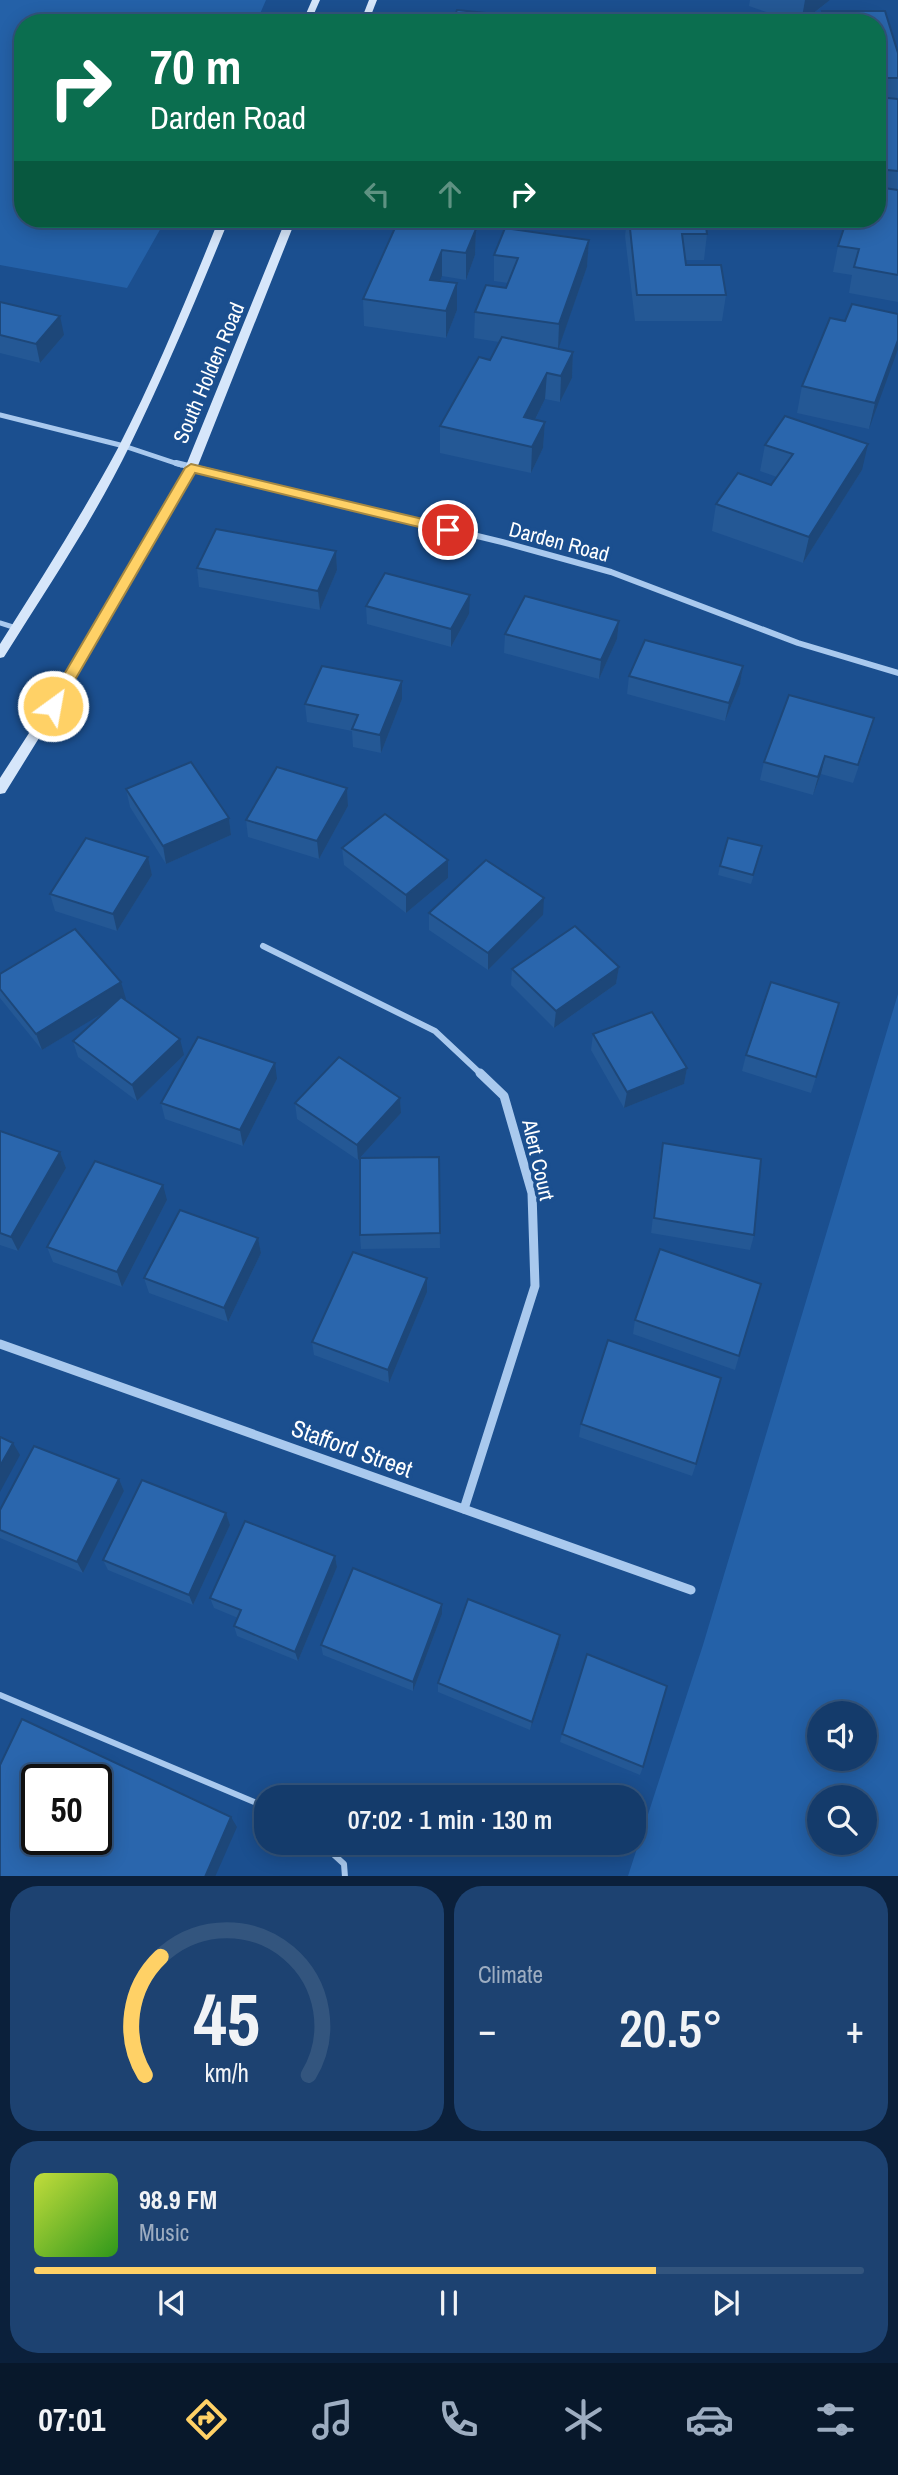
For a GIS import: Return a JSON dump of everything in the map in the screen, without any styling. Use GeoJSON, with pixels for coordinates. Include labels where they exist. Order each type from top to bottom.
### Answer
{"type":"FeatureCollection","features":[{"type":"Feature","properties":{"kind":"main road"},"geometry":{"type":"LineString","coordinates":[[0,654],[78,529],[124,446],[194,293],[220,228]]}},
{"type":"Feature","properties":{"kind":"main road","name":"South Holden Road"},"geometry":{"type":"LineString","coordinates":[[0,789],[66,685],[191,468],[287,228]]}},
{"type":"Feature","properties":{"kind":"street","name":"Darden Road"},"geometry":{"type":"LineString","coordinates":[[0,415],[124,446],[191,468],[502,542],[611,572],[798,643],[898,673]]}},
{"type":"Feature","properties":{"kind":"street","name":"Alert Court"},"geometry":{"type":"LineString","coordinates":[[263,946],[435,1031],[504,1096],[531,1193],[535,1286],[464,1509]]}},
{"type":"Feature","properties":{"kind":"street","name":"Stafford Street"},"geometry":{"type":"LineString","coordinates":[[0,1344],[691,1590]]}},
{"type":"Feature","properties":{"kind":"lane"},"geometry":{"type":"LineString","coordinates":[[0,623],[16,628]]}},
{"type":"Feature","properties":{"kind":"lane"},"geometry":{"type":"LineString","coordinates":[[0,1696],[254,1802]]}},
{"type":"Feature","properties":{"kind":"lane"},"geometry":{"type":"LineString","coordinates":[[334,1855],[344,1864],[345,1876]]}},
{"type":"Feature","properties":{"kind":"shaded area"},"geometry":{"type":"Polygon","coordinates":[[[0,0],[266,0],[260,14],[14,14],[14,228],[161,228],[127,288],[0,265],[0,0]]]}},
{"type":"Feature","properties":{"kind":"shaded area"},"geometry":{"type":"Polygon","coordinates":[[[898,994],[898,1876],[628,1876],[635,1855],[646,1855],[646,1821],[703,1645],[898,994]]]}},
{"type":"Feature","properties":{"kind":"building"},"geometry":{"type":"Polygon","coordinates":[[[457,10],[496,14],[455,14],[457,10]]]}},
{"type":"Feature","properties":{"kind":"building"},"geometry":{"type":"Polygon","coordinates":[[[822,11],[885,11],[886,14],[823,14],[822,11]]]}},
{"type":"Feature","properties":{"kind":"building"},"geometry":{"type":"Polygon","coordinates":[[[886,14],[898,53],[898,78],[886,78],[886,14]]]}},
{"type":"Feature","properties":{"kind":"building"},"geometry":{"type":"Polygon","coordinates":[[[886,98],[898,99],[898,171],[886,170],[886,98]]]}},
{"type":"Feature","properties":{"kind":"building"},"geometry":{"type":"Polygon","coordinates":[[[886,188],[898,190],[898,275],[854,267],[859,249],[838,246],[844,228],[886,228],[886,188]]]}},
{"type":"Feature","properties":{"kind":"building"},"geometry":{"type":"Polygon","coordinates":[[[395,228],[476,229],[466,253],[442,250],[430,280],[457,283],[446,311],[363,299],[395,228]]]}},
{"type":"Feature","properties":{"kind":"building"},"geometry":{"type":"Polygon","coordinates":[[[505,228],[589,240],[559,324],[475,312],[486,285],[506,288],[518,258],[494,255],[505,228]]]}},
{"type":"Feature","properties":{"kind":"building"},"geometry":{"type":"Polygon","coordinates":[[[630,228],[706,228],[707,234],[682,234],[686,265],[721,265],[726,295],[637,295],[630,228]]]}},
{"type":"Feature","properties":{"kind":"building"},"geometry":{"type":"Polygon","coordinates":[[[0,302],[60,316],[36,344],[0,335],[0,302]]]}},
{"type":"Feature","properties":{"kind":"building"},"geometry":{"type":"Polygon","coordinates":[[[852,304],[898,314],[898,340],[875,403],[802,386],[830,318],[845,321],[852,304]]]}},
{"type":"Feature","properties":{"kind":"building"},"geometry":{"type":"Polygon","coordinates":[[[502,337],[573,352],[561,376],[547,373],[524,417],[545,422],[532,447],[440,426],[479,357],[490,360],[502,337]]]}},
{"type":"Feature","properties":{"kind":"building"},"geometry":{"type":"Polygon","coordinates":[[[785,416],[868,444],[809,537],[716,504],[738,473],[771,485],[793,454],[765,445],[785,416]]]}},
{"type":"Feature","properties":{"kind":"building"},"geometry":{"type":"Polygon","coordinates":[[[216,529],[336,551],[318,591],[197,568],[216,529]]]}},
{"type":"Feature","properties":{"kind":"building"},"geometry":{"type":"Polygon","coordinates":[[[385,573],[470,595],[451,629],[366,606],[385,573]]]}},
{"type":"Feature","properties":{"kind":"building"},"geometry":{"type":"Polygon","coordinates":[[[525,596],[619,621],[601,660],[505,634],[525,596]]]}},
{"type":"Feature","properties":{"kind":"building"},"geometry":{"type":"Polygon","coordinates":[[[645,640],[743,666],[729,703],[629,676],[645,640]]]}},
{"type":"Feature","properties":{"kind":"building"},"geometry":{"type":"Polygon","coordinates":[[[322,666],[402,681],[380,735],[352,729],[358,715],[305,704],[322,666]]]}},
{"type":"Feature","properties":{"kind":"building"},"geometry":{"type":"Polygon","coordinates":[[[789,695],[874,718],[858,765],[825,756],[818,777],[764,762],[789,695]]]}},
{"type":"Feature","properties":{"kind":"building"},"geometry":{"type":"Polygon","coordinates":[[[191,762],[229,818],[163,846],[126,789],[191,762]]]}},
{"type":"Feature","properties":{"kind":"building"},"geometry":{"type":"Polygon","coordinates":[[[277,767],[347,788],[317,841],[246,820],[277,767]]]}},
{"type":"Feature","properties":{"kind":"building"},"geometry":{"type":"Polygon","coordinates":[[[385,814],[448,860],[406,895],[342,848],[385,814]]]}},
{"type":"Feature","properties":{"kind":"building"},"geometry":{"type":"Polygon","coordinates":[[[86,838],[148,857],[113,914],[50,894],[86,838]]]}},
{"type":"Feature","properties":{"kind":"building"},"geometry":{"type":"Polygon","coordinates":[[[728,838],[762,846],[753,875],[720,866],[728,838]]]}},
{"type":"Feature","properties":{"kind":"building"},"geometry":{"type":"Polygon","coordinates":[[[486,860],[544,898],[488,953],[429,913],[486,860]]]}},
{"type":"Feature","properties":{"kind":"building"},"geometry":{"type":"Polygon","coordinates":[[[575,926],[619,967],[556,1011],[512,969],[575,926]]]}},
{"type":"Feature","properties":{"kind":"building"},"geometry":{"type":"Polygon","coordinates":[[[75,929],[121,982],[36,1034],[0,989],[0,974],[75,929]]]}},
{"type":"Feature","properties":{"kind":"building"},"geometry":{"type":"Polygon","coordinates":[[[771,982],[839,1003],[816,1077],[746,1055],[771,982]]]}},
{"type":"Feature","properties":{"kind":"building"},"geometry":{"type":"Polygon","coordinates":[[[121,997],[180,1039],[132,1085],[73,1041],[121,997]]]}},
{"type":"Feature","properties":{"kind":"building"},"geometry":{"type":"Polygon","coordinates":[[[652,1012],[687,1068],[627,1092],[593,1034],[652,1012]]]}},
{"type":"Feature","properties":{"kind":"building"},"geometry":{"type":"Polygon","coordinates":[[[198,1037],[275,1063],[240,1130],[161,1103],[198,1037]]]}},
{"type":"Feature","properties":{"kind":"building"},"geometry":{"type":"Polygon","coordinates":[[[339,1057],[400,1098],[357,1145],[295,1103],[339,1057]]]}},
{"type":"Feature","properties":{"kind":"building"},"geometry":{"type":"Polygon","coordinates":[[[0,1131],[60,1152],[11,1237],[0,1233],[0,1131]]]}},
{"type":"Feature","properties":{"kind":"building"},"geometry":{"type":"Polygon","coordinates":[[[663,1143],[761,1159],[754,1235],[654,1218],[663,1143]]]}},
{"type":"Feature","properties":{"kind":"building"},"geometry":{"type":"Polygon","coordinates":[[[439,1157],[440,1233],[360,1235],[360,1158],[439,1157]]]}},
{"type":"Feature","properties":{"kind":"building"},"geometry":{"type":"Polygon","coordinates":[[[95,1161],[163,1185],[117,1272],[47,1247],[95,1161]]]}},
{"type":"Feature","properties":{"kind":"building"},"geometry":{"type":"Polygon","coordinates":[[[180,1210],[258,1238],[224,1308],[144,1278],[180,1210]]]}},
{"type":"Feature","properties":{"kind":"building"},"geometry":{"type":"Polygon","coordinates":[[[660,1249],[761,1284],[739,1356],[635,1320],[660,1249]]]}},
{"type":"Feature","properties":{"kind":"building"},"geometry":{"type":"Polygon","coordinates":[[[353,1252],[427,1278],[388,1370],[312,1342],[353,1252]]]}},
{"type":"Feature","properties":{"kind":"building"},"geometry":{"type":"Polygon","coordinates":[[[608,1340],[721,1378],[696,1464],[581,1424],[608,1340]]]}},
{"type":"Feature","properties":{"kind":"building"},"geometry":{"type":"Polygon","coordinates":[[[0,1437],[13,1443],[0,1466],[0,1437]]]}},
{"type":"Feature","properties":{"kind":"building"},"geometry":{"type":"Polygon","coordinates":[[[34,1446],[119,1479],[77,1562],[0,1530],[0,1510],[34,1446]]]}},
{"type":"Feature","properties":{"kind":"building"},"geometry":{"type":"Polygon","coordinates":[[[142,1480],[226,1513],[189,1595],[103,1560],[142,1480]]]}},
{"type":"Feature","properties":{"kind":"building"},"geometry":{"type":"Polygon","coordinates":[[[245,1521],[335,1556],[295,1652],[234,1626],[241,1610],[210,1598],[245,1521]]]}},
{"type":"Feature","properties":{"kind":"building"},"geometry":{"type":"Polygon","coordinates":[[[353,1568],[442,1604],[413,1682],[321,1645],[353,1568]]]}},
{"type":"Feature","properties":{"kind":"building"},"geometry":{"type":"Polygon","coordinates":[[[468,1599],[560,1635],[532,1722],[438,1683],[468,1599]]]}},
{"type":"Feature","properties":{"kind":"building"},"geometry":{"type":"Polygon","coordinates":[[[587,1654],[667,1686],[643,1767],[562,1734],[587,1654]]]}},
{"type":"Feature","properties":{"kind":"building"},"geometry":{"type":"Polygon","coordinates":[[[22,1719],[231,1817],[205,1876],[0,1876],[0,1765],[22,1719]]]}},
{"type":"Feature","properties":{"kind":"route"},"geometry":{"type":"LineString","coordinates":[[53,706],[191,468],[448,530]]}}]}
